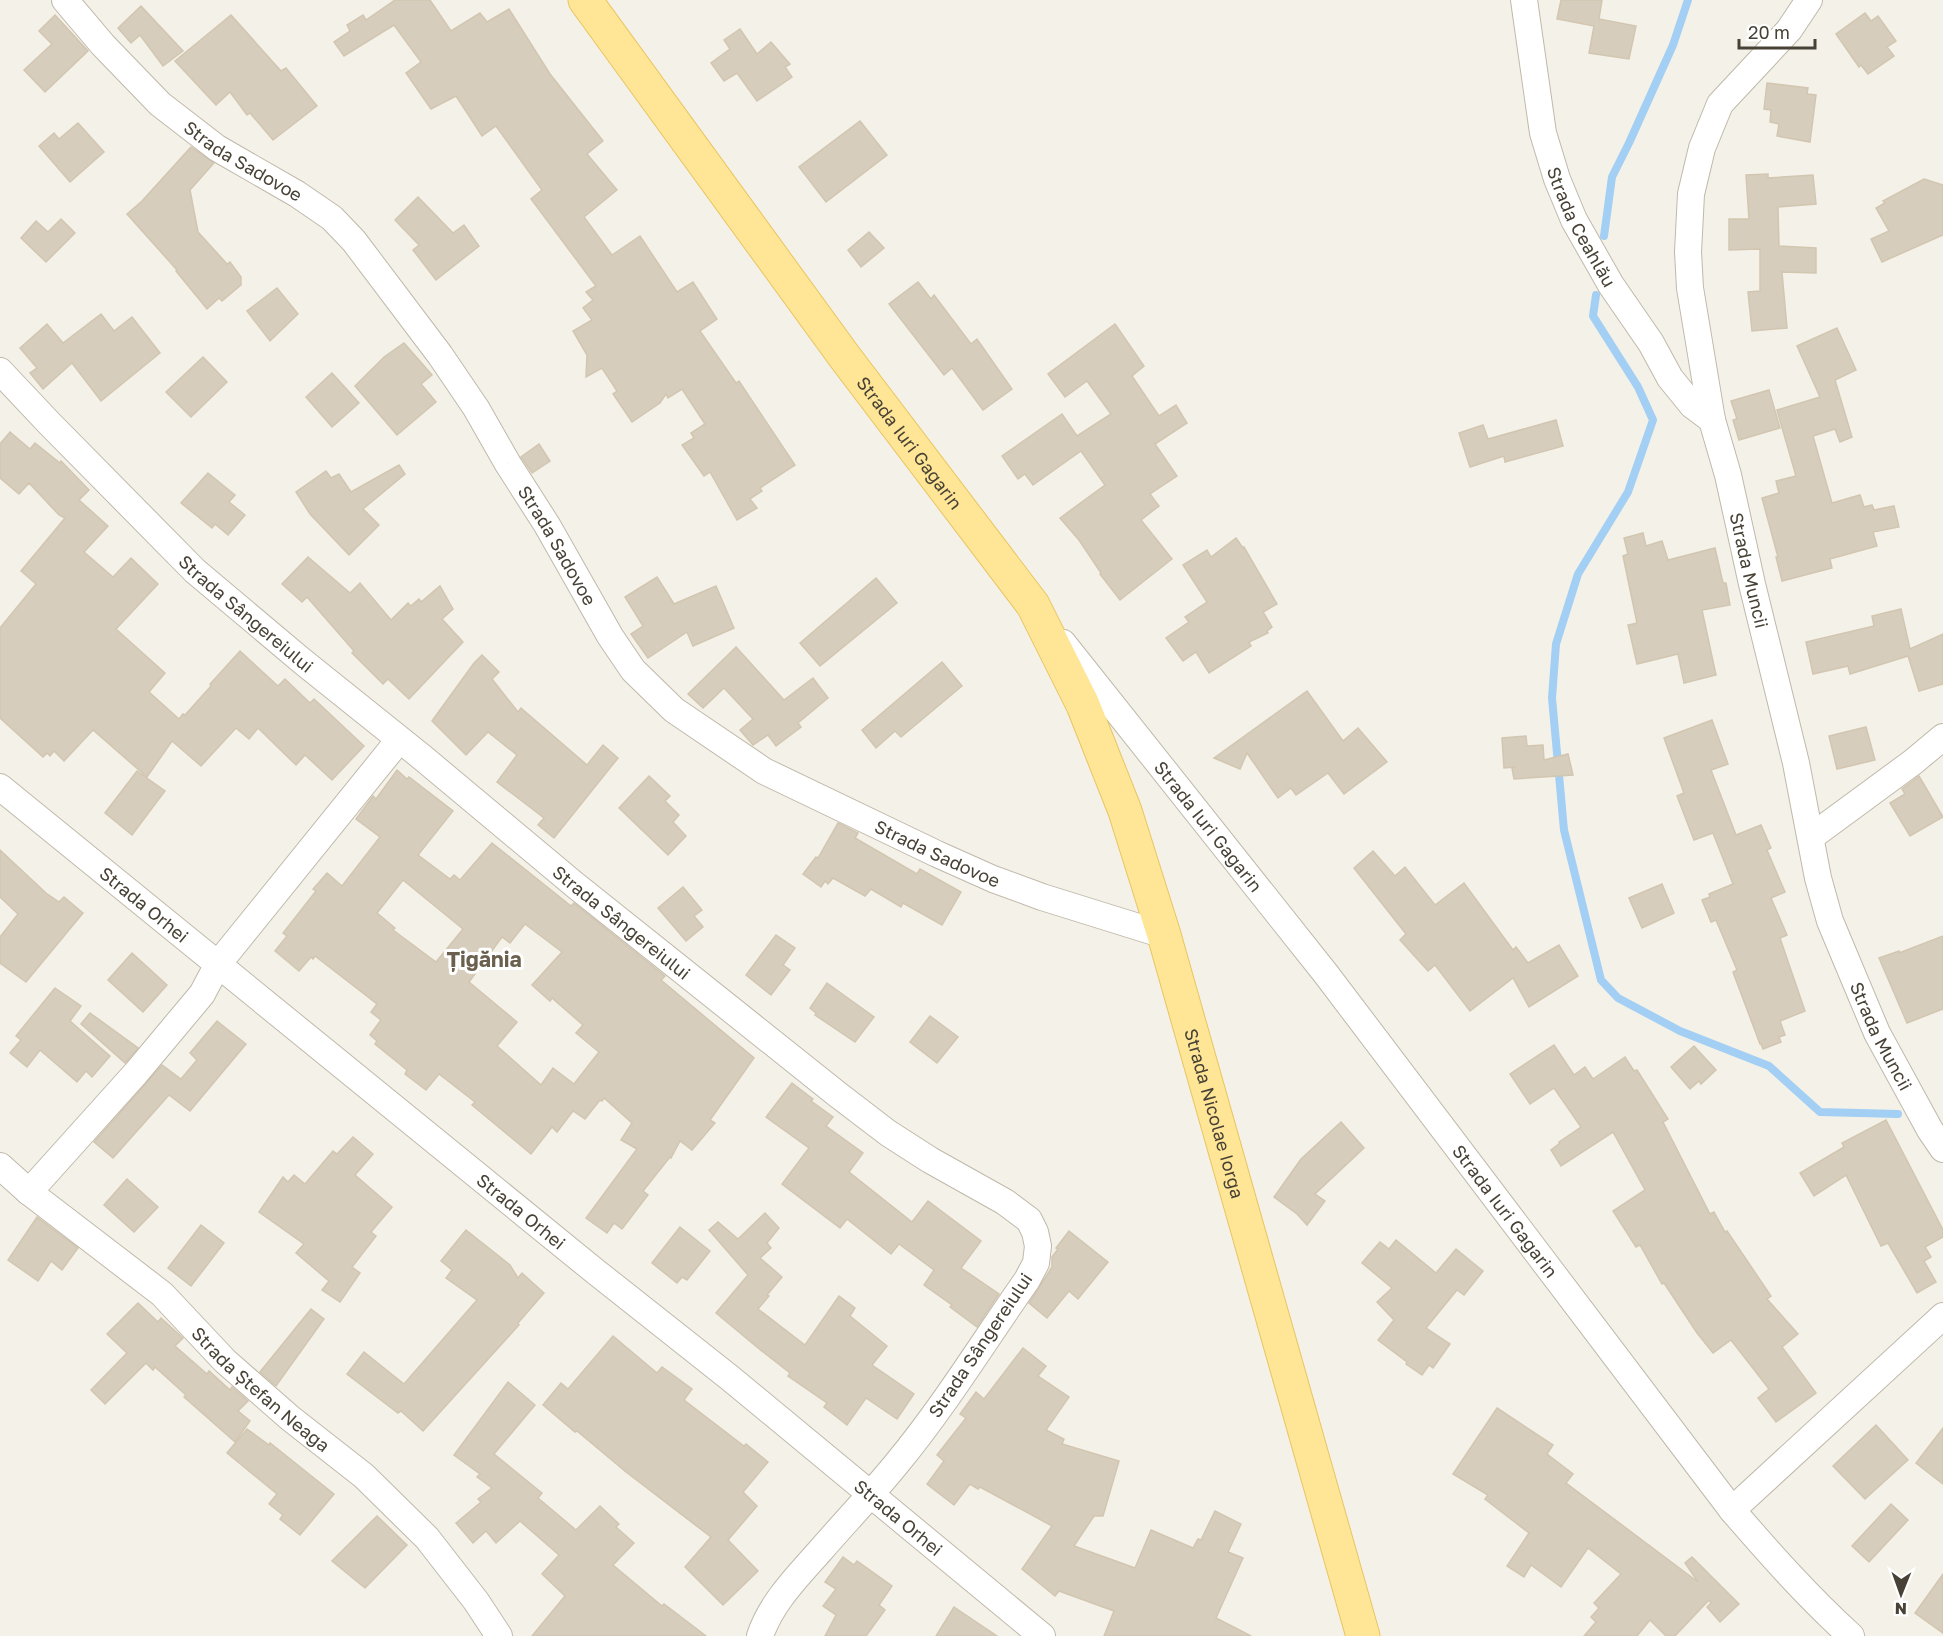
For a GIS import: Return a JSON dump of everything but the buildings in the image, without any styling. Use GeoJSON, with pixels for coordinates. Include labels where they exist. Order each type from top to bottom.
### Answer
{"type":"FeatureCollection","features":[{"type":"Feature","properties":{"kind":"main road","name":"Strada Iuri Gagarin"},"geometry":{"type":"LineString","coordinates":[[585,0],[843,356],[1033,605]]}},
{"type":"Feature","properties":{"kind":"main road","name":"Strada Nicolae Iorga"},"geometry":{"type":"LineString","coordinates":[[1033,605],[1083,705],[1125,811],[1164,935],[1363,1636]]}},
{"type":"Feature","properties":{"kind":"street","name":"Strada Sadovoe"},"geometry":{"type":"LineString","coordinates":[[65,0],[103,45],[159,104],[216,148],[297,194],[332,218],[354,241],[434,347],[476,408],[547,525],[610,636],[633,670],[674,710],[764,771],[993,879],[1042,897],[1164,935]]}},
{"type":"Feature","properties":{"kind":"street","name":"Strada Ceahlău"},"geometry":{"type":"LineString","coordinates":[[1524,0],[1543,133],[1557,179],[1574,220],[1611,285],[1651,343],[1670,378],[1692,405],[1712,420]]}},
{"type":"Feature","properties":{"kind":"street","name":"Strada Muncii"},"geometry":{"type":"LineString","coordinates":[[1809,0],[1788,30],[1720,104],[1702,148],[1691,194],[1688,252],[1690,288],[1712,420],[1728,475],[1796,763],[1818,878],[1830,921],[1877,1033],[1930,1131],[1943,1149]]}},
{"type":"Feature","properties":{"kind":"street","name":"Strada Sângereiului"},"geometry":{"type":"LineString","coordinates":[[0,370],[57,432],[195,571],[399,740],[575,885],[837,1094],[896,1138],[1005,1202],[1029,1221],[1035,1232],[1038,1246],[1036,1263],[1027,1280],[924,1428],[775,1604],[760,1636]]}},
{"type":"Feature","properties":{"kind":"street","name":"Strada Iuri Gagarin"},"geometry":{"type":"LineString","coordinates":[[1033,605],[1326,974],[1732,1510],[1780,1565],[1851,1636]]}},
{"type":"Feature","properties":{"kind":"street"},"geometry":{"type":"LineString","coordinates":[[1811,837],[1913,762],[1943,737]]}},
{"type":"Feature","properties":{"kind":"street"},"geometry":{"type":"LineString","coordinates":[[29,1192],[136,1073],[202,994],[218,964],[399,740]]}},
{"type":"Feature","properties":{"kind":"street","name":"Strada Orhei"},"geometry":{"type":"LineString","coordinates":[[0,787],[596,1272],[722,1371],[1042,1636]]}},
{"type":"Feature","properties":{"kind":"street","name":"Strada Ștefan Neaga"},"geometry":{"type":"LineString","coordinates":[[0,1166],[29,1192],[162,1294],[225,1361],[291,1418],[364,1476],[427,1538],[476,1601],[499,1636]]}},
{"type":"Feature","properties":{"kind":"street"},"geometry":{"type":"LineString","coordinates":[[1732,1510],[1943,1316]]}},
{"type":"Feature","properties":{"kind":"waterway"},"geometry":{"type":"LineString","coordinates":[[1604,236],[1612,177],[1673,45],[1688,0]]}},
{"type":"Feature","properties":{"kind":"waterway"},"geometry":{"type":"LineString","coordinates":[[1596,295],[1593,316],[1638,387],[1653,420],[1628,492],[1578,574],[1556,644],[1552,698],[1564,830],[1601,980],[1618,998],[1680,1031],[1769,1066],[1820,1112],[1898,1114]]}},
{"type":"Feature","properties":{"kind":"district","name":"Țigănia"},"geometry":{"type":"Point","coordinates":[484,959]}}]}
